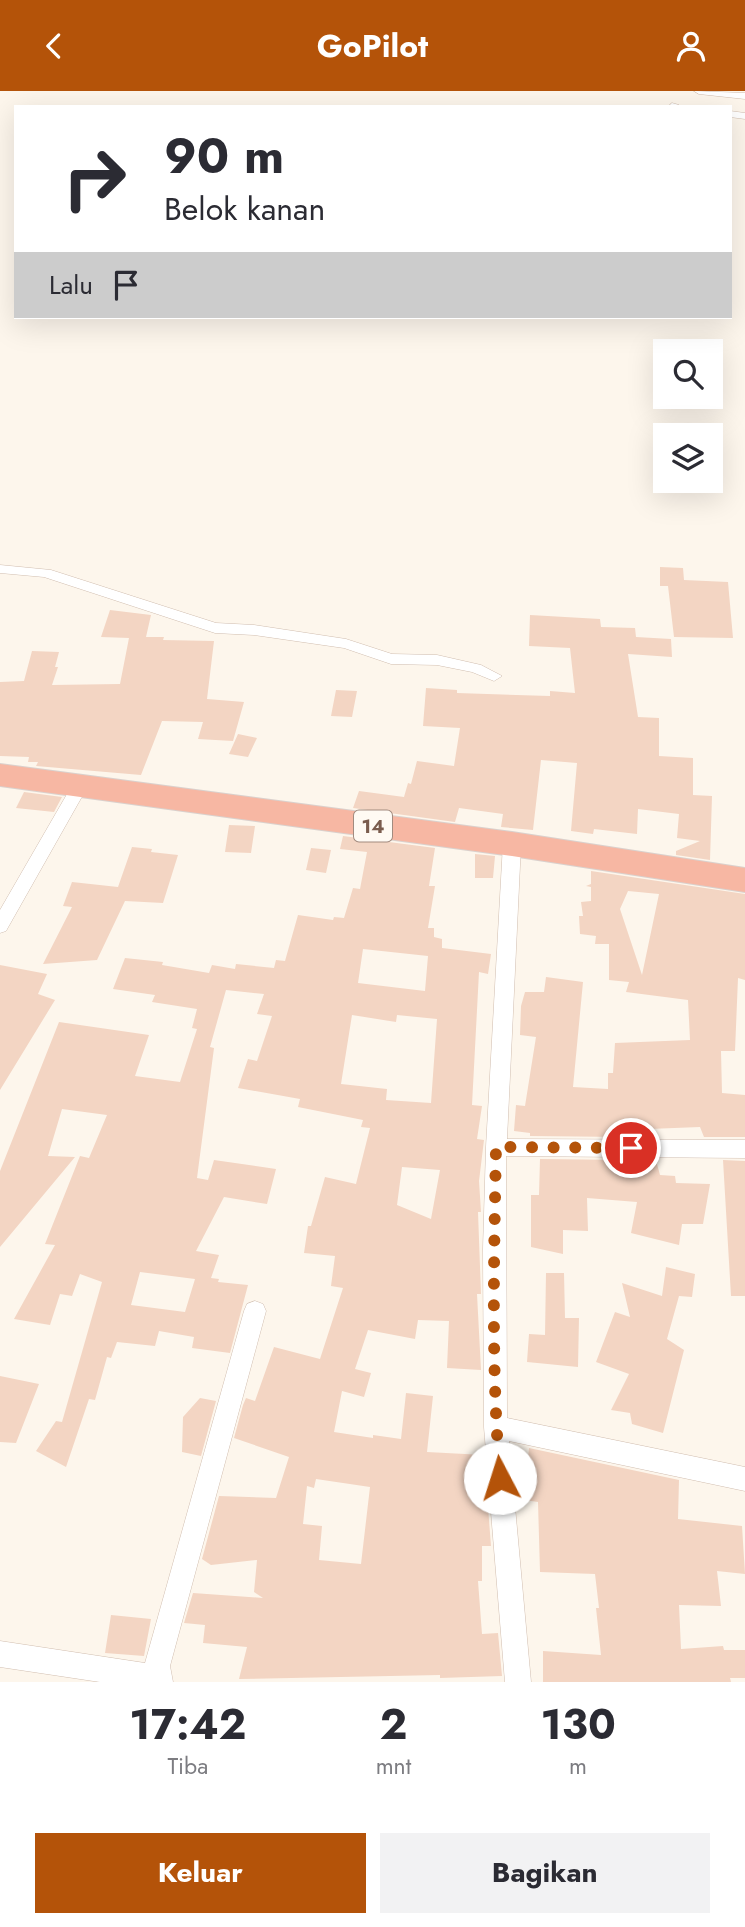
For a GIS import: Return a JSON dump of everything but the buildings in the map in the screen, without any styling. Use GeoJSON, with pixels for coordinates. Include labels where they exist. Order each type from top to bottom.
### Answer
{"type":"FeatureCollection","features":[{"type":"Feature","properties":{"kind":"highway","name":"14"},"geometry":{"type":"LineString","coordinates":[[0,775],[513,844],[745,880]]}},
{"type":"Feature","properties":{"kind":"street"},"geometry":{"type":"LineString","coordinates":[[699,91],[745,96]]}},
{"type":"Feature","properties":{"kind":"street"},"geometry":{"type":"LineString","coordinates":[[0,569],[46,573],[215,628],[254,630],[346,644],[391,659],[438,660],[476,668],[494,676]]}},
{"type":"Feature","properties":{"kind":"street"},"geometry":{"type":"LineString","coordinates":[[0,926],[80,786]]}},
{"type":"Feature","properties":{"kind":"street"},"geometry":{"type":"LineString","coordinates":[[513,844],[496,1147],[494,1249],[496,1427],[518,1682]]}},
{"type":"Feature","properties":{"kind":"street"},"geometry":{"type":"LineString","coordinates":[[496,1147],[745,1149]]}},
{"type":"Feature","properties":{"kind":"street"},"geometry":{"type":"LineString","coordinates":[[0,1654],[159,1680],[157,1666],[254,1311]]}},
{"type":"Feature","properties":{"kind":"street"},"geometry":{"type":"LineString","coordinates":[[496,1427],[745,1479]]}},
{"type":"Feature","properties":{"kind":"route"},"geometry":{"type":"LineString","coordinates":[[500,1478],[496,1427],[496,1147],[631,1148]]}}]}
